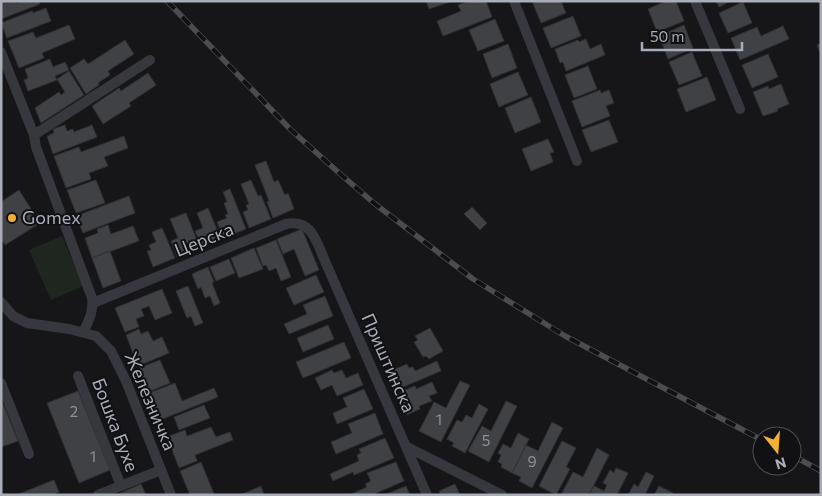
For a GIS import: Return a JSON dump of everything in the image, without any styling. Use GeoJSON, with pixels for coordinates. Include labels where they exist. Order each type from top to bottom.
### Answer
{"type":"FeatureCollection","features":[{"type":"Feature","properties":{"kind":"street"},"geometry":{"type":"LineString","coordinates":[[514,1],[577,161]]}},
{"type":"Feature","properties":{"kind":"street"},"geometry":{"type":"LineString","coordinates":[[695,1],[740,109]]}},
{"type":"Feature","properties":{"kind":"street"},"geometry":{"type":"LineString","coordinates":[[1,52],[34,135],[36,147],[93,303],[84,332]]}},
{"type":"Feature","properties":{"kind":"street"},"geometry":{"type":"LineString","coordinates":[[34,135],[150,60]]}},
{"type":"Feature","properties":{"kind":"street","name":"Церска"},"geometry":{"type":"LineString","coordinates":[[93,303],[286,224],[296,222],[305,224],[318,246]]}},
{"type":"Feature","properties":{"kind":"street","name":"Приштинска"},"geometry":{"type":"LineString","coordinates":[[318,246],[407,447],[426,495]]}},
{"type":"Feature","properties":{"kind":"street","name":"Железничка"},"geometry":{"type":"LineString","coordinates":[[3,308],[27,323],[69,329],[96,336],[111,351],[135,402],[171,495]]}},
{"type":"Feature","properties":{"kind":"street","name":"Бошка Бухе"},"geometry":{"type":"LineString","coordinates":[[78,376],[121,486]]}},
{"type":"Feature","properties":{"kind":"street"},"geometry":{"type":"LineString","coordinates":[[1,383],[29,454]]}},
{"type":"Feature","properties":{"kind":"street"},"geometry":{"type":"LineString","coordinates":[[407,447],[502,495]]}},
{"type":"Feature","properties":{"kind":"street"},"geometry":{"type":"LineString","coordinates":[[98,495],[161,470]]}},
{"type":"Feature","properties":{"kind":"shaded area"},"geometry":{"type":"Polygon","coordinates":[[[62,236],[83,286],[51,300],[29,250],[62,236]]]}},
{"type":"Feature","properties":{"kind":"building"},"geometry":{"type":"Polygon","coordinates":[[[1,1],[15,1],[16,3],[20,1],[39,1],[40,4],[1,19],[1,1]]]}},
{"type":"Feature","properties":{"kind":"building"},"geometry":{"type":"Polygon","coordinates":[[[426,1],[453,1],[429,9],[426,1]]]}},
{"type":"Feature","properties":{"kind":"building"},"geometry":{"type":"Polygon","coordinates":[[[469,1],[486,1],[492,17],[443,36],[437,21],[461,11],[458,5],[469,1]]]}},
{"type":"Feature","properties":{"kind":"building"},"geometry":{"type":"Polygon","coordinates":[[[532,1],[561,1],[566,13],[541,23],[532,1]]]}},
{"type":"Feature","properties":{"kind":"building"},"geometry":{"type":"Polygon","coordinates":[[[666,1],[676,1],[684,21],[657,32],[648,9],[666,1]]]}},
{"type":"Feature","properties":{"kind":"building"},"geometry":{"type":"Polygon","coordinates":[[[716,1],[731,1],[719,7],[716,1]]]}},
{"type":"Feature","properties":{"kind":"building"},"geometry":{"type":"Polygon","coordinates":[[[743,2],[752,23],[728,33],[719,13],[743,2]]]}},
{"type":"Feature","properties":{"kind":"building"},"geometry":{"type":"Polygon","coordinates":[[[46,8],[51,21],[7,38],[1,23],[32,11],[33,13],[46,8]]]}},
{"type":"Feature","properties":{"kind":"building"},"geometry":{"type":"Polygon","coordinates":[[[573,16],[581,36],[551,48],[543,28],[573,16]]]}},
{"type":"Feature","properties":{"kind":"building"},"geometry":{"type":"Polygon","coordinates":[[[495,19],[504,41],[478,51],[469,30],[495,19]]]}},
{"type":"Feature","properties":{"kind":"building"},"geometry":{"type":"Polygon","coordinates":[[[69,25],[75,39],[42,53],[44,58],[19,68],[8,41],[33,32],[36,38],[69,25]]]}},
{"type":"Feature","properties":{"kind":"building"},"geometry":{"type":"Polygon","coordinates":[[[684,25],[693,48],[668,59],[659,36],[684,25]]]}},
{"type":"Feature","properties":{"kind":"building"},"geometry":{"type":"Polygon","coordinates":[[[783,26],[789,39],[740,60],[731,38],[757,27],[761,36],[783,26]]]}},
{"type":"Feature","properties":{"kind":"building"},"geometry":{"type":"Polygon","coordinates":[[[586,39],[590,49],[601,44],[605,55],[566,71],[563,62],[560,63],[555,49],[578,40],[579,42],[586,39]]]}},
{"type":"Feature","properties":{"kind":"building"},"geometry":{"type":"Polygon","coordinates":[[[125,40],[134,54],[108,71],[110,75],[86,94],[70,68],[84,59],[88,64],[125,40]]]}},
{"type":"Feature","properties":{"kind":"building"},"geometry":{"type":"Polygon","coordinates":[[[821,43],[821,55],[817,45],[821,43]]]}},
{"type":"Feature","properties":{"kind":"building"},"geometry":{"type":"Polygon","coordinates":[[[508,44],[517,68],[492,78],[483,54],[508,44]]]}},
{"type":"Feature","properties":{"kind":"building"},"geometry":{"type":"Polygon","coordinates":[[[692,52],[702,76],[679,85],[669,62],[692,52]]]}},
{"type":"Feature","properties":{"kind":"building"},"geometry":{"type":"Polygon","coordinates":[[[768,54],[778,77],[752,88],[742,65],[768,54]]]}},
{"type":"Feature","properties":{"kind":"building"},"geometry":{"type":"Polygon","coordinates":[[[50,59],[53,67],[65,62],[69,70],[55,76],[57,80],[28,91],[24,80],[28,78],[25,69],[50,59]]]}},
{"type":"Feature","properties":{"kind":"building"},"geometry":{"type":"Polygon","coordinates":[[[588,66],[597,89],[574,98],[565,75],[588,66]]]}},
{"type":"Feature","properties":{"kind":"building"},"geometry":{"type":"Polygon","coordinates":[[[69,71],[84,95],[41,123],[35,108],[59,92],[61,95],[65,92],[57,79],[69,71]]]}},
{"type":"Feature","properties":{"kind":"building"},"geometry":{"type":"Polygon","coordinates":[[[518,72],[528,95],[499,107],[490,84],[518,72]]]}},
{"type":"Feature","properties":{"kind":"building"},"geometry":{"type":"Polygon","coordinates":[[[148,73],[156,85],[129,103],[131,106],[103,124],[92,106],[119,88],[121,91],[148,73]]]}},
{"type":"Feature","properties":{"kind":"building"},"geometry":{"type":"Polygon","coordinates":[[[707,77],[716,100],[686,112],[677,89],[707,77]]]}},
{"type":"Feature","properties":{"kind":"building"},"geometry":{"type":"Polygon","coordinates":[[[781,84],[789,104],[777,109],[778,111],[763,116],[753,92],[768,86],[769,89],[781,84]]]}},
{"type":"Feature","properties":{"kind":"building"},"geometry":{"type":"Polygon","coordinates":[[[600,90],[601,93],[609,90],[614,103],[606,106],[610,116],[582,127],[572,101],[600,90]]]}},
{"type":"Feature","properties":{"kind":"building"},"geometry":{"type":"Polygon","coordinates":[[[531,97],[541,122],[515,133],[505,108],[531,97]]]}},
{"type":"Feature","properties":{"kind":"building"},"geometry":{"type":"Polygon","coordinates":[[[609,120],[618,142],[591,152],[582,130],[609,120]]]}},
{"type":"Feature","properties":{"kind":"building"},"geometry":{"type":"Polygon","coordinates":[[[65,125],[67,131],[73,129],[74,132],[92,125],[97,137],[53,154],[47,136],[54,133],[53,129],[65,125]]]}},
{"type":"Feature","properties":{"kind":"building"},"geometry":{"type":"Polygon","coordinates":[[[124,136],[128,148],[104,157],[108,166],[89,173],[91,179],[66,188],[54,156],[79,147],[81,152],[124,136]]]}},
{"type":"Feature","properties":{"kind":"building"},"geometry":{"type":"Polygon","coordinates":[[[548,139],[554,152],[550,153],[553,162],[531,171],[522,149],[548,139]]]}},
{"type":"Feature","properties":{"kind":"building"},"geometry":{"type":"Polygon","coordinates":[[[266,161],[274,182],[278,180],[285,195],[288,193],[294,209],[273,218],[267,202],[269,201],[255,165],[266,161]]]}},
{"type":"Feature","properties":{"kind":"building"},"geometry":{"type":"Polygon","coordinates":[[[96,180],[105,203],[76,213],[67,190],[96,180]]]}},
{"type":"Feature","properties":{"kind":"building"},"geometry":{"type":"Polygon","coordinates":[[[251,180],[258,196],[261,195],[271,219],[249,228],[243,212],[248,210],[246,205],[249,204],[241,184],[251,180]]]}},
{"type":"Feature","properties":{"kind":"building"},"geometry":{"type":"Polygon","coordinates":[[[230,189],[246,229],[223,238],[217,222],[227,218],[225,215],[228,214],[224,203],[227,202],[223,192],[230,189]]]}},
{"type":"Feature","properties":{"kind":"building"},"geometry":{"type":"Polygon","coordinates":[[[19,190],[40,223],[5,245],[1,239],[1,202],[19,190]]]}},
{"type":"Feature","properties":{"kind":"building"},"geometry":{"type":"Polygon","coordinates":[[[129,196],[135,213],[83,233],[76,216],[129,196]]]}},
{"type":"Feature","properties":{"kind":"building"},"geometry":{"type":"Polygon","coordinates":[[[472,207],[487,223],[480,230],[464,214],[472,207]]]}},
{"type":"Feature","properties":{"kind":"building"},"geometry":{"type":"Polygon","coordinates":[[[208,208],[221,239],[202,247],[195,231],[203,228],[197,213],[208,208]]]}},
{"type":"Feature","properties":{"kind":"building"},"geometry":{"type":"Polygon","coordinates":[[[186,213],[200,248],[177,257],[171,241],[178,238],[170,219],[186,213]]]}},
{"type":"Feature","properties":{"kind":"building"},"geometry":{"type":"Polygon","coordinates":[[[108,225],[111,234],[133,226],[139,241],[92,258],[85,238],[98,233],[97,229],[108,225]]]}},
{"type":"Feature","properties":{"kind":"building"},"geometry":{"type":"Polygon","coordinates":[[[162,228],[175,258],[153,267],[147,251],[151,250],[149,245],[156,242],[152,232],[162,228]]]}},
{"type":"Feature","properties":{"kind":"building"},"geometry":{"type":"Polygon","coordinates":[[[302,229],[319,270],[305,276],[294,249],[283,254],[277,239],[302,229]]]}},
{"type":"Feature","properties":{"kind":"building"},"geometry":{"type":"Polygon","coordinates":[[[276,240],[291,277],[281,281],[276,268],[269,271],[266,265],[263,266],[256,248],[276,240]]]}},
{"type":"Feature","properties":{"kind":"building"},"geometry":{"type":"Polygon","coordinates":[[[254,248],[263,269],[239,278],[231,258],[254,248]]]}},
{"type":"Feature","properties":{"kind":"building"},"geometry":{"type":"Polygon","coordinates":[[[110,251],[121,281],[103,288],[92,258],[110,251]]]}},
{"type":"Feature","properties":{"kind":"building"},"geometry":{"type":"Polygon","coordinates":[[[229,259],[235,273],[216,281],[210,267],[229,259]]]}},
{"type":"Feature","properties":{"kind":"building"},"geometry":{"type":"Polygon","coordinates":[[[208,267],[220,303],[214,306],[210,296],[205,298],[201,287],[198,289],[192,274],[208,267]]]}},
{"type":"Feature","properties":{"kind":"building"},"geometry":{"type":"Polygon","coordinates":[[[316,275],[324,292],[294,305],[286,288],[316,275]]]}},
{"type":"Feature","properties":{"kind":"building"},"geometry":{"type":"Polygon","coordinates":[[[188,286],[203,323],[195,326],[191,316],[187,318],[176,291],[188,286]]]}},
{"type":"Feature","properties":{"kind":"building"},"geometry":{"type":"Polygon","coordinates":[[[162,289],[172,313],[155,320],[149,306],[141,309],[144,316],[136,319],[139,327],[125,332],[115,308],[162,289]]]}},
{"type":"Feature","properties":{"kind":"building"},"geometry":{"type":"Polygon","coordinates":[[[325,296],[333,316],[289,334],[284,324],[307,314],[303,305],[325,296]]]}},
{"type":"Feature","properties":{"kind":"building"},"geometry":{"type":"Polygon","coordinates":[[[328,325],[334,339],[303,352],[297,338],[328,325]]]}},
{"type":"Feature","properties":{"kind":"building"},"geometry":{"type":"Polygon","coordinates":[[[430,328],[443,351],[429,359],[426,356],[423,357],[414,342],[418,340],[415,336],[430,328]]]}},
{"type":"Feature","properties":{"kind":"building"},"geometry":{"type":"Polygon","coordinates":[[[139,329],[141,334],[148,331],[153,341],[162,337],[169,353],[138,366],[126,335],[139,329]]]}},
{"type":"Feature","properties":{"kind":"building"},"geometry":{"type":"Polygon","coordinates":[[[344,342],[351,358],[303,378],[296,362],[344,342]]]}},
{"type":"Feature","properties":{"kind":"building"},"geometry":{"type":"Polygon","coordinates":[[[160,360],[170,383],[148,392],[139,368],[160,360]]]}},
{"type":"Feature","properties":{"kind":"building"},"geometry":{"type":"Polygon","coordinates":[[[437,361],[441,371],[396,390],[390,376],[395,374],[393,370],[407,364],[409,368],[413,367],[415,371],[437,361]]]}},
{"type":"Feature","properties":{"kind":"building"},"geometry":{"type":"Polygon","coordinates":[[[332,370],[334,373],[342,370],[346,378],[358,373],[363,385],[337,396],[332,385],[321,390],[315,378],[332,370]]]}},
{"type":"Feature","properties":{"kind":"building"},"geometry":{"type":"Polygon","coordinates":[[[460,381],[470,385],[441,442],[419,431],[434,402],[446,408],[460,381]]]}},
{"type":"Feature","properties":{"kind":"building"},"geometry":{"type":"Polygon","coordinates":[[[432,382],[437,393],[429,396],[432,401],[419,406],[420,409],[407,415],[401,402],[404,401],[400,392],[415,386],[416,389],[432,382]]]}},
{"type":"Feature","properties":{"kind":"building"},"geometry":{"type":"Polygon","coordinates":[[[175,383],[182,401],[214,388],[218,397],[160,420],[149,393],[175,383]]]}},
{"type":"Feature","properties":{"kind":"building"},"geometry":{"type":"Polygon","coordinates":[[[364,389],[373,409],[337,424],[333,413],[347,407],[343,398],[364,389]]]}},
{"type":"Feature","properties":{"kind":"building"},"geometry":{"type":"Polygon","coordinates":[[[78,391],[110,470],[79,483],[47,403],[78,391]]]}},
{"type":"Feature","properties":{"kind":"building"},"geometry":{"type":"Polygon","coordinates":[[[1,399],[18,441],[1,447],[1,399]]]}},
{"type":"Feature","properties":{"kind":"building"},"geometry":{"type":"Polygon","coordinates":[[[506,401],[517,406],[489,462],[468,451],[482,426],[491,431],[506,401]]]}},
{"type":"Feature","properties":{"kind":"building"},"geometry":{"type":"Polygon","coordinates":[[[479,404],[488,409],[465,453],[452,446],[454,443],[447,439],[457,420],[462,422],[466,415],[472,418],[479,404]]]}},
{"type":"Feature","properties":{"kind":"building"},"geometry":{"type":"Polygon","coordinates":[[[204,405],[210,418],[179,430],[174,417],[204,405]]]}},
{"type":"Feature","properties":{"kind":"building"},"geometry":{"type":"Polygon","coordinates":[[[375,413],[383,434],[336,454],[331,442],[352,433],[348,424],[375,413]]]}},
{"type":"Feature","properties":{"kind":"building"},"geometry":{"type":"Polygon","coordinates":[[[552,422],[563,428],[532,488],[519,481],[521,477],[512,473],[526,445],[538,451],[552,422]]]}},
{"type":"Feature","properties":{"kind":"building"},"geometry":{"type":"Polygon","coordinates":[[[211,427],[216,437],[230,432],[233,440],[195,455],[197,461],[179,468],[167,437],[185,430],[187,436],[211,427]]]}},
{"type":"Feature","properties":{"kind":"building"},"geometry":{"type":"Polygon","coordinates":[[[518,433],[529,439],[512,473],[501,467],[502,464],[498,462],[501,455],[498,453],[503,444],[511,448],[518,433]]]}},
{"type":"Feature","properties":{"kind":"building"},"geometry":{"type":"Polygon","coordinates":[[[385,438],[394,458],[354,475],[353,472],[333,481],[330,474],[359,461],[357,455],[361,453],[359,449],[385,438]]]}},
{"type":"Feature","properties":{"kind":"building"},"geometry":{"type":"Polygon","coordinates":[[[562,441],[576,448],[566,467],[570,469],[556,495],[539,486],[562,441]]]}},
{"type":"Feature","properties":{"kind":"building"},"geometry":{"type":"Polygon","coordinates":[[[597,448],[609,455],[589,495],[561,495],[573,472],[583,477],[597,448]]]}},
{"type":"Feature","properties":{"kind":"building"},"geometry":{"type":"Polygon","coordinates":[[[201,462],[214,494],[190,495],[180,471],[201,462]]]}},
{"type":"Feature","properties":{"kind":"building"},"geometry":{"type":"Polygon","coordinates":[[[396,462],[404,481],[372,495],[349,495],[367,487],[365,484],[371,481],[367,473],[396,462]]]}},
{"type":"Feature","properties":{"kind":"building"},"geometry":{"type":"Polygon","coordinates":[[[616,468],[628,473],[617,495],[589,495],[594,486],[604,491],[607,485],[603,483],[610,470],[614,473],[616,468]]]}},
{"type":"Feature","properties":{"kind":"building"},"geometry":{"type":"Polygon","coordinates":[[[646,472],[654,476],[645,495],[628,495],[634,484],[638,487],[646,472]]]}},
{"type":"Feature","properties":{"kind":"building"},"geometry":{"type":"Polygon","coordinates":[[[54,480],[59,492],[52,495],[16,495],[54,480]]]}},
{"type":"Feature","properties":{"kind":"building"},"geometry":{"type":"Polygon","coordinates":[[[141,484],[146,495],[116,495],[141,484]]]}},
{"type":"Feature","properties":{"kind":"building"},"geometry":{"type":"Polygon","coordinates":[[[455,484],[460,495],[441,495],[439,491],[455,484]]]}},
{"type":"Feature","properties":{"kind":"building"},"geometry":{"type":"Polygon","coordinates":[[[261,486],[264,495],[240,495],[261,486]]]}},
{"type":"Feature","properties":{"kind":"building"},"geometry":{"type":"Polygon","coordinates":[[[406,486],[410,495],[384,495],[406,486]]]}},
{"type":"Feature","properties":{"kind":"building"},"geometry":{"type":"Polygon","coordinates":[[[659,486],[673,493],[672,495],[654,495],[659,486]]]}},
{"type":"Feature","properties":{"kind":"railway"},"geometry":{"type":"LineString","coordinates":[[167,1],[290,129],[375,204],[473,279],[565,336],[752,435]]}},
{"type":"Feature","properties":{"kind":"railway"},"geometry":{"type":"LineString","coordinates":[[802,461],[821,471]]}},
{"type":"Feature","properties":{"kind":"place","name":"Gomex"},"geometry":{"type":"Point","coordinates":[12,218]}}]}
